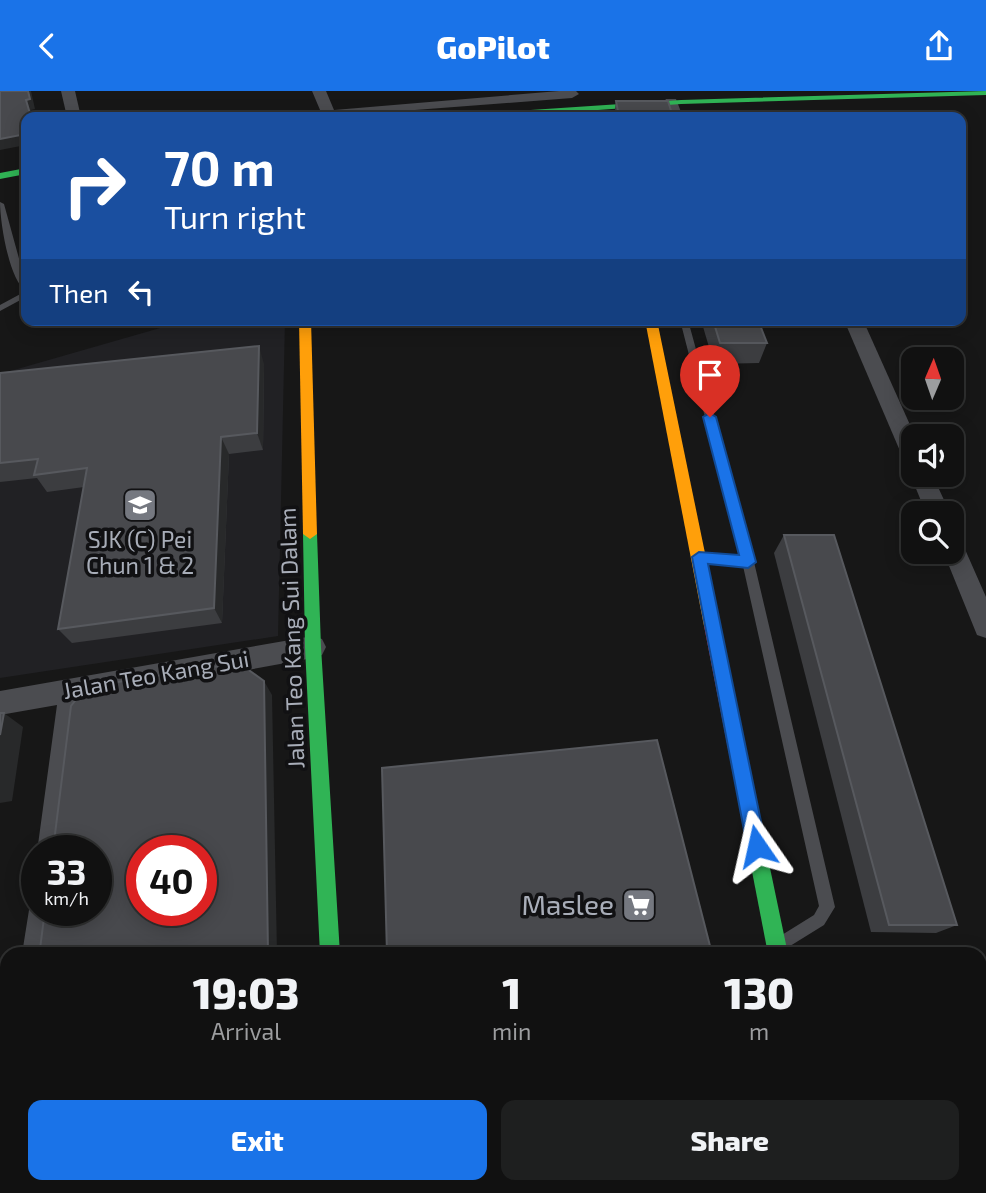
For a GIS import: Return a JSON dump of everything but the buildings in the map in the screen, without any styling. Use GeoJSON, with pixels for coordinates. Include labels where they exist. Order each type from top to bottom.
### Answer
{"type":"FeatureCollection","features":[{"type":"Feature","properties":{"kind":"street"},"geometry":{"type":"LineString","coordinates":[[68,91],[73,112]]}},
{"type":"Feature","properties":{"kind":"street"},"geometry":{"type":"LineString","coordinates":[[318,91],[328,112]]}},
{"type":"Feature","properties":{"kind":"street"},"geometry":{"type":"LineString","coordinates":[[384,112],[574,98],[598,112],[776,94],[986,93]]}},
{"type":"Feature","properties":{"kind":"street"},"geometry":{"type":"LineString","coordinates":[[497,112],[574,98]]}},
{"type":"Feature","properties":{"kind":"street"},"geometry":{"type":"LineString","coordinates":[[0,176],[21,172]]}},
{"type":"Feature","properties":{"kind":"street","name":"Jalan Teo Kang Sui Dalam"},"geometry":{"type":"LineString","coordinates":[[305,326],[313,647],[330,947]]}},
{"type":"Feature","properties":{"kind":"street"},"geometry":{"type":"LineString","coordinates":[[652,326],[776,947]]}},
{"type":"Feature","properties":{"kind":"street"},"geometry":{"type":"LineString","coordinates":[[856,326],[901,429]]}},
{"type":"Feature","properties":{"kind":"street"},"geometry":{"type":"LineString","coordinates":[[960,564],[986,627]]}},
{"type":"Feature","properties":{"kind":"street","name":"Jalan Teo Kang Sui"},"geometry":{"type":"LineString","coordinates":[[0,703],[313,647]]}},
{"type":"Feature","properties":{"kind":"street"},"geometry":{"type":"LineString","coordinates":[[54,835],[73,689]]}},
{"type":"Feature","properties":{"kind":"street"},"geometry":{"type":"LineString","coordinates":[[40,947],[43,926]]}},
{"type":"Feature","properties":{"kind":"lane"},"geometry":{"type":"LineString","coordinates":[[0,204],[21,283]]}},
{"type":"Feature","properties":{"kind":"lane"},"geometry":{"type":"LineString","coordinates":[[0,308],[21,294]]}},
{"type":"Feature","properties":{"kind":"lane"},"geometry":{"type":"LineString","coordinates":[[686,326],[748,562],[827,907],[825,914],[782,947]]}},
{"type":"Feature","properties":{"kind":"lane"},"geometry":{"type":"LineString","coordinates":[[699,557],[748,562]]}},
{"type":"Feature","properties":{"kind":"shaded area","name":"SJK (C) Pei Chun 1 & 2"},"geometry":{"type":"Polygon","coordinates":[[[167,326],[285,326],[278,636],[0,678],[0,374],[167,326]]]}},
{"type":"Feature","properties":{"kind":"traffic: fast"},"geometry":{"type":"LineString","coordinates":[[540,112],[681,102],[986,93]]}},
{"type":"Feature","properties":{"kind":"traffic: fast"},"geometry":{"type":"LineString","coordinates":[[0,176],[21,172]]}},
{"type":"Feature","properties":{"kind":"traffic: fast"},"geometry":{"type":"LineString","coordinates":[[310,534],[313,647],[330,947]]}},
{"type":"Feature","properties":{"kind":"traffic: fast"},"geometry":{"type":"LineString","coordinates":[[752,825],[777,947]]}},
{"type":"Feature","properties":{"kind":"traffic: slow"},"geometry":{"type":"LineString","coordinates":[[305,326],[310,534]]}},
{"type":"Feature","properties":{"kind":"traffic: slow"},"geometry":{"type":"LineString","coordinates":[[652,326],[712,626]]}},
{"type":"Feature","properties":{"kind":"traffic: jam"},"geometry":{"type":"LineString","coordinates":[[712,626],[752,825]]}},
{"type":"Feature","properties":{"kind":"place","name":"SJK (C) Pei Chun 1 & 2"},"geometry":{"type":"Point","coordinates":[140,505]}},
{"type":"Feature","properties":{"kind":"place","name":"Maslee"},"geometry":{"type":"Point","coordinates":[639,905]}},
{"type":"Feature","properties":{"kind":"route"},"geometry":{"type":"LineString","coordinates":[[710,417],[748,562],[699,557],[757,846]]}}]}
